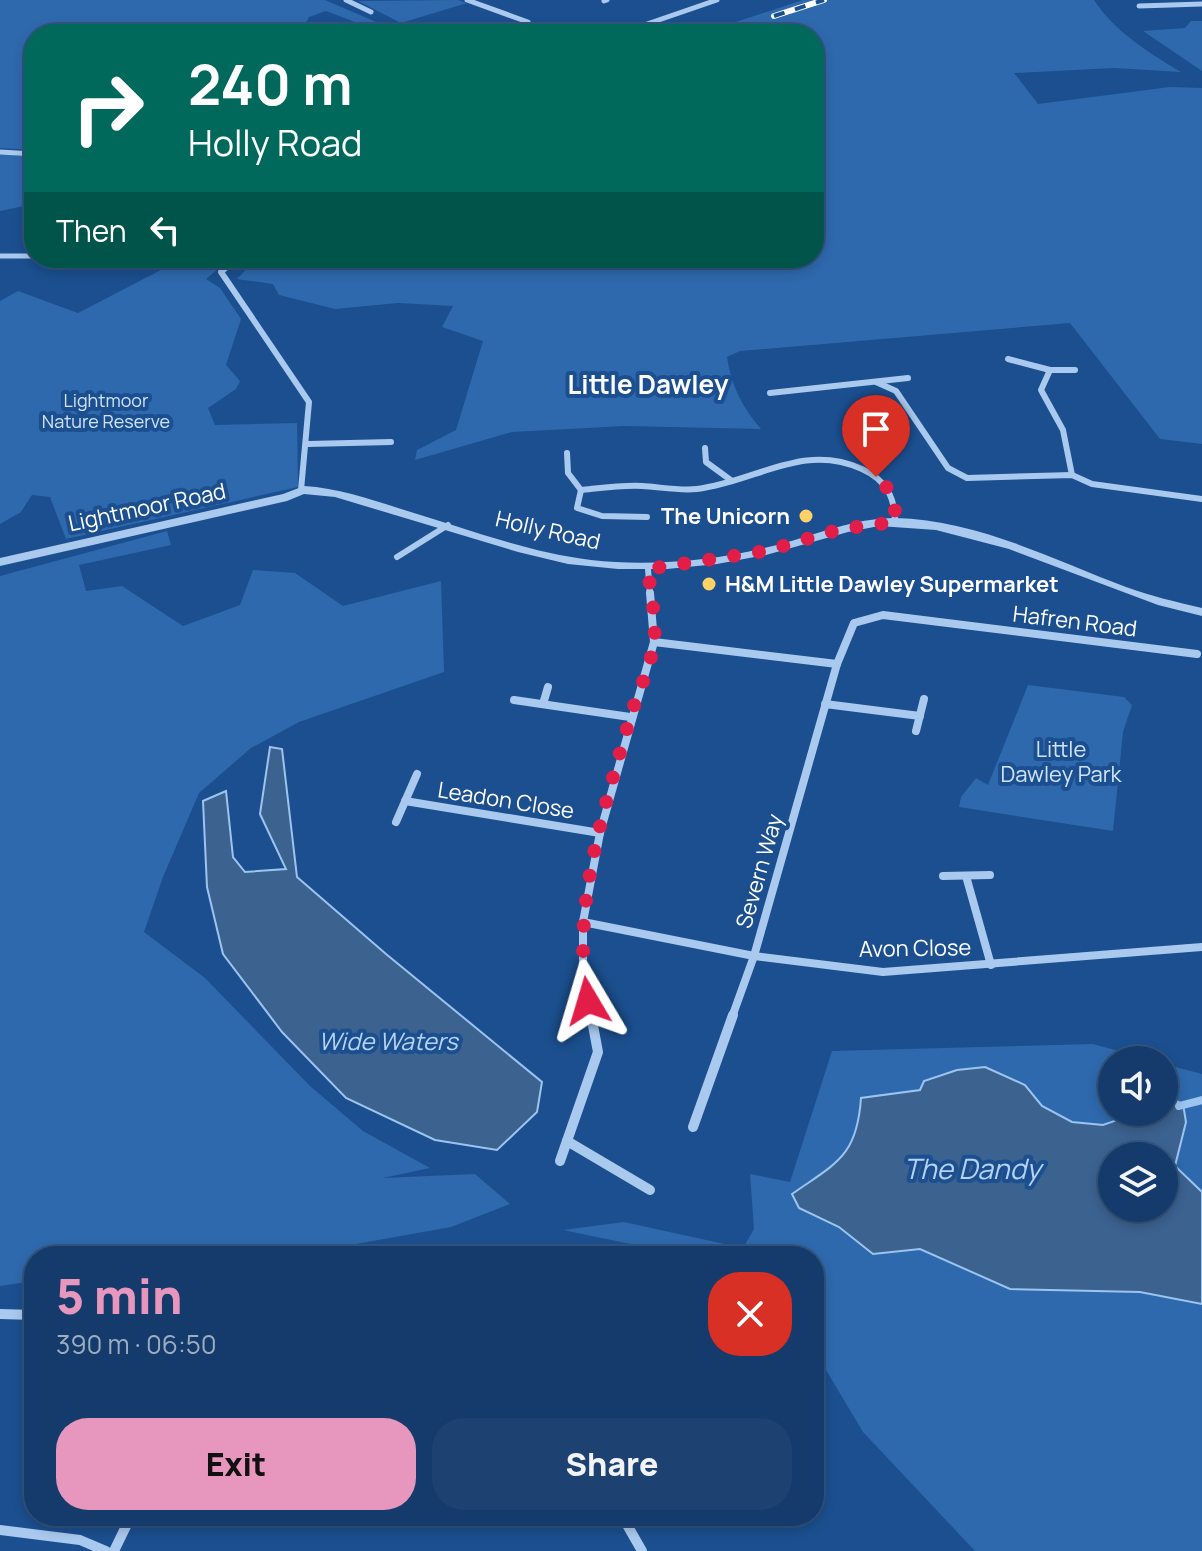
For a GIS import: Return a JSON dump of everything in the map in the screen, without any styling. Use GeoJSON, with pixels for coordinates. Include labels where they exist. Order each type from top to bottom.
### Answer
{"type":"FeatureCollection","features":[{"type":"Feature","properties":{"kind":"street"},"geometry":{"type":"LineString","coordinates":[[348,0],[371,12]]}},
{"type":"Feature","properties":{"kind":"street"},"geometry":{"type":"LineString","coordinates":[[467,0],[528,22]]}},
{"type":"Feature","properties":{"kind":"street"},"geometry":{"type":"LineString","coordinates":[[647,24],[717,0]]}},
{"type":"Feature","properties":{"kind":"street"},"geometry":{"type":"LineString","coordinates":[[1139,6],[1202,4]]}},
{"type":"Feature","properties":{"kind":"street"},"geometry":{"type":"LineString","coordinates":[[515,18],[524,14]]}},
{"type":"Feature","properties":{"kind":"street"},"geometry":{"type":"LineString","coordinates":[[0,152],[24,153]]}},
{"type":"Feature","properties":{"kind":"street"},"geometry":{"type":"LineString","coordinates":[[0,256],[24,256]]}},
{"type":"Feature","properties":{"kind":"street"},"geometry":{"type":"LineString","coordinates":[[225,268],[221,272],[309,402],[308,444],[301,490]]}},
{"type":"Feature","properties":{"kind":"street"},"geometry":{"type":"LineString","coordinates":[[1008,359],[1050,370],[1075,370]]}},
{"type":"Feature","properties":{"kind":"street"},"geometry":{"type":"LineString","coordinates":[[1050,370],[1041,390],[1059,413],[1070,448],[1072,475]]}},
{"type":"Feature","properties":{"kind":"street"},"geometry":{"type":"LineString","coordinates":[[770,393],[908,378]]}},
{"type":"Feature","properties":{"kind":"street"},"geometry":{"type":"LineString","coordinates":[[876,382],[896,391],[948,468],[967,478],[1072,475],[1092,484],[1202,499]]}},
{"type":"Feature","properties":{"kind":"street"},"geometry":{"type":"LineString","coordinates":[[308,444],[391,442]]}},
{"type":"Feature","properties":{"kind":"street"},"geometry":{"type":"LineString","coordinates":[[705,448],[706,462],[732,481]]}},
{"type":"Feature","properties":{"kind":"street"},"geometry":{"type":"LineString","coordinates":[[567,453],[568,473],[581,490],[577,508],[587,513],[647,517]]}},
{"type":"Feature","properties":{"kind":"street"},"geometry":{"type":"LineString","coordinates":[[581,490],[625,486],[683,490],[732,481],[808,456],[840,459],[876,477],[890,489],[896,505],[895,522]]}},
{"type":"Feature","properties":{"kind":"street","name":"Holly Road"},"geometry":{"type":"LineString","coordinates":[[301,490],[352,497],[567,560],[648,569],[766,551],[841,529],[895,522],[953,527],[1017,546],[1114,590],[1162,605],[1202,612]]}},
{"type":"Feature","properties":{"kind":"street","name":"Lightmoor Road"},"geometry":{"type":"LineString","coordinates":[[0,562],[287,497],[301,490]]}},
{"type":"Feature","properties":{"kind":"street"},"geometry":{"type":"LineString","coordinates":[[397,557],[448,525]]}},
{"type":"Feature","properties":{"kind":"street"},"geometry":{"type":"LineString","coordinates":[[560,1161],[598,1052],[583,975],[583,922],[600,833],[630,717],[654,642],[648,569]]}},
{"type":"Feature","properties":{"kind":"street","name":"Hafren Road"},"geometry":{"type":"LineString","coordinates":[[854,623],[883,615],[1197,654]]}},
{"type":"Feature","properties":{"kind":"street","name":"Severn Way"},"geometry":{"type":"LineString","coordinates":[[693,1127],[754,956],[837,664],[854,623]]}},
{"type":"Feature","properties":{"kind":"street"},"geometry":{"type":"LineString","coordinates":[[654,642],[837,664]]}},
{"type":"Feature","properties":{"kind":"street"},"geometry":{"type":"LineString","coordinates":[[543,704],[548,687]]}},
{"type":"Feature","properties":{"kind":"street"},"geometry":{"type":"LineString","coordinates":[[916,731],[924,699]]}},
{"type":"Feature","properties":{"kind":"street"},"geometry":{"type":"LineString","coordinates":[[514,700],[630,717]]}},
{"type":"Feature","properties":{"kind":"street"},"geometry":{"type":"LineString","coordinates":[[825,704],[920,716]]}},
{"type":"Feature","properties":{"kind":"street","name":"Leadon Close"},"geometry":{"type":"LineString","coordinates":[[396,822],[417,774]]}},
{"type":"Feature","properties":{"kind":"street","name":"Leadon Close"},"geometry":{"type":"LineString","coordinates":[[405,801],[600,833]]}},
{"type":"Feature","properties":{"kind":"street"},"geometry":{"type":"LineString","coordinates":[[943,876],[990,875]]}},
{"type":"Feature","properties":{"kind":"street"},"geometry":{"type":"LineString","coordinates":[[966,876],[991,965]]}},
{"type":"Feature","properties":{"kind":"street","name":"Avon Close"},"geometry":{"type":"LineString","coordinates":[[583,922],[754,956],[883,972],[1202,947]]}},
{"type":"Feature","properties":{"kind":"street"},"geometry":{"type":"LineString","coordinates":[[567,1141],[650,1190]]}},
{"type":"Feature","properties":{"kind":"street"},"geometry":{"type":"LineString","coordinates":[[0,1314],[24,1315]]}},
{"type":"Feature","properties":{"kind":"street"},"geometry":{"type":"LineString","coordinates":[[114,1551],[126,1526]]}},
{"type":"Feature","properties":{"kind":"street"},"geometry":{"type":"LineString","coordinates":[[628,1526],[642,1551]]}},
{"type":"Feature","properties":{"kind":"street"},"geometry":{"type":"LineString","coordinates":[[0,1530],[80,1540],[106,1551]]}},
{"type":"Feature","properties":{"kind":"green space"},"geometry":{"type":"Polygon","coordinates":[[[0,0],[325,0],[381,24],[360,24],[326,11],[309,17],[305,24],[24,24],[24,149],[0,148],[0,0]]]}},
{"type":"Feature","properties":{"kind":"green space"},"geometry":{"type":"Polygon","coordinates":[[[458,0],[467,3],[401,23],[358,1],[458,0]]]}},
{"type":"Feature","properties":{"kind":"green space"},"geometry":{"type":"Polygon","coordinates":[[[803,0],[1094,0],[1122,31],[1181,72],[1114,68],[1014,73],[1038,104],[1170,87],[1202,88],[1202,444],[1160,439],[1070,323],[740,351],[727,357],[731,377],[743,404],[761,429],[624,426],[512,432],[415,460],[417,450],[456,430],[483,341],[442,327],[453,306],[398,303],[335,309],[279,295],[273,284],[237,279],[247,268],[824,268],[824,24],[730,24],[803,0]]]}},
{"type":"Feature","properties":{"kind":"green space"},"geometry":{"type":"Polygon","coordinates":[[[1191,21],[1202,21],[1202,71],[1143,31],[1185,28],[1191,21]]]}},
{"type":"Feature","properties":{"kind":"green space"},"geometry":{"type":"Polygon","coordinates":[[[0,154],[24,156],[24,206],[0,211],[0,154]]]}},
{"type":"Feature","properties":{"kind":"green space","name":"Lightmoor Nature Reserve"},"geometry":{"type":"Polygon","coordinates":[[[165,268],[219,268],[206,279],[220,288],[241,319],[226,365],[240,381],[236,389],[208,408],[215,425],[297,423],[298,487],[66,539],[50,497],[32,495],[21,512],[0,524],[0,301],[18,291],[78,313],[165,268]]]}},
{"type":"Feature","properties":{"kind":"green space"},"geometry":{"type":"Polygon","coordinates":[[[167,531],[171,545],[79,565],[86,591],[122,586],[183,626],[240,605],[253,570],[295,573],[343,606],[441,581],[444,672],[299,722],[251,748],[199,793],[163,877],[144,932],[205,978],[310,1086],[363,1131],[430,1168],[383,1178],[475,1174],[510,1204],[451,1227],[345,1246],[24,1246],[24,1282],[0,1286],[0,576],[167,531]]]}},
{"type":"Feature","properties":{"kind":"green space","name":"Little Dawley Park"},"geometry":{"type":"Polygon","coordinates":[[[1028,685],[1124,697],[1132,705],[1123,732],[1113,831],[959,807],[961,797],[976,778],[988,785],[1028,685]]]}},
{"type":"Feature","properties":{"kind":"green space"},"geometry":{"type":"Polygon","coordinates":[[[1100,1046],[1098,1126],[1178,1126],[1178,1068],[1202,1074],[1202,1551],[975,1551],[863,1432],[824,1367],[824,1246],[744,1246],[754,1229],[750,1174],[790,1182],[832,1051],[1100,1046]]]}},
{"type":"Feature","properties":{"kind":"green space"},"geometry":{"type":"Polygon","coordinates":[[[624,1222],[734,1246],[640,1246],[563,1230],[624,1222]]]}},
{"type":"Feature","properties":{"kind":"water","name":"Wide Waters"},"geometry":{"type":"Polygon","coordinates":[[[270,747],[282,749],[297,877],[542,1082],[537,1112],[497,1150],[435,1140],[346,1098],[282,1032],[223,954],[207,887],[203,801],[226,791],[233,857],[245,872],[286,869],[260,814],[270,747]]]}},
{"type":"Feature","properties":{"kind":"water","name":"The Dandy"},"geometry":{"type":"Polygon","coordinates":[[[985,1067],[1025,1085],[1042,1106],[1072,1122],[1098,1126],[1178,1126],[1178,1102],[1183,1104],[1186,1122],[1178,1154],[1178,1142],[1098,1142],[1098,1222],[1178,1222],[1178,1169],[1202,1192],[1202,1304],[1140,1292],[1010,1289],[920,1249],[873,1254],[839,1227],[799,1208],[792,1194],[832,1166],[849,1146],[859,1118],[861,1098],[920,1090],[924,1081],[957,1070],[985,1067]]]}},
{"type":"Feature","properties":{"kind":"waterway"},"geometry":{"type":"LineString","coordinates":[[1179,1106],[1202,1100]]}},
{"type":"Feature","properties":{"kind":"railway"},"geometry":{"type":"LineString","coordinates":[[774,16],[824,0]]}},
{"type":"Feature","properties":{"kind":"place","name":"The Unicorn"},"geometry":{"type":"Point","coordinates":[806,516]}},
{"type":"Feature","properties":{"kind":"place","name":"H&M Little Dawley Supermarket"},"geometry":{"type":"Point","coordinates":[709,584]}},
{"type":"Feature","properties":{"kind":"district","name":"Little Dawley"},"geometry":{"type":"Point","coordinates":[648,385]}},
{"type":"Feature","properties":{"kind":"route"},"geometry":{"type":"LineString","coordinates":[[588,1001],[583,975],[583,922],[600,833],[630,717],[654,642],[648,569],[766,551],[841,529],[895,522],[896,505],[890,489],[876,477]]}}]}
